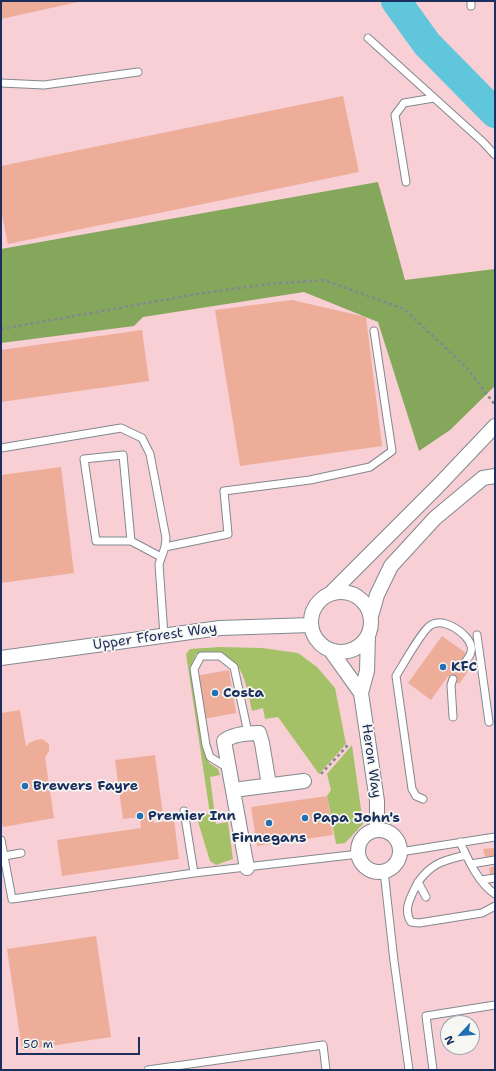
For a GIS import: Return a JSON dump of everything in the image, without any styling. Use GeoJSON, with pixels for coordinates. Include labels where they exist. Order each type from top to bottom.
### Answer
{"type":"FeatureCollection","features":[{"type":"Feature","properties":{"kind":"street"},"geometry":{"type":"LineString","coordinates":[[495,426],[438,486],[331,593],[322,598],[315,606],[311,615],[311,625],[317,641],[331,651],[340,652],[357,648],[368,635],[376,595],[391,566],[435,518],[483,478],[495,476]]}},
{"type":"Feature","properties":{"kind":"street"},"geometry":{"type":"LineString","coordinates":[[331,593],[341,591],[351,593],[360,598],[367,606],[371,616]]}},
{"type":"Feature","properties":{"kind":"street","name":"Upper Fforest Way"},"geometry":{"type":"LineString","coordinates":[[1,658],[220,628],[311,625]]}},
{"type":"Feature","properties":{"kind":"street","name":"Heron Way"},"geometry":{"type":"LineString","coordinates":[[368,635],[367,672],[361,693],[377,801],[377,830]]}},
{"type":"Feature","properties":{"kind":"street","name":"Heron Way"},"geometry":{"type":"LineString","coordinates":[[331,651],[361,693]]}},
{"type":"Feature","properties":{"kind":"street"},"geometry":{"type":"LineString","coordinates":[[247,868],[224,741],[228,738],[248,733],[259,733],[269,785]]}},
{"type":"Feature","properties":{"kind":"street"},"geometry":{"type":"LineString","coordinates":[[233,790],[304,781]]}},
{"type":"Feature","properties":{"kind":"street"},"geometry":{"type":"LineString","coordinates":[[377,830],[391,833],[396,838],[400,852],[396,864],[384,871],[371,870],[361,860],[359,854],[361,841],[371,831],[377,830]]}},
{"type":"Feature","properties":{"kind":"lane"},"geometry":{"type":"LineString","coordinates":[[368,38],[495,155]]}},
{"type":"Feature","properties":{"kind":"lane"},"geometry":{"type":"LineString","coordinates":[[1,83],[44,85],[138,72]]}},
{"type":"Feature","properties":{"kind":"lane"},"geometry":{"type":"LineString","coordinates":[[406,182],[395,115],[404,103],[434,98]]}},
{"type":"Feature","properties":{"kind":"lane"},"geometry":{"type":"LineString","coordinates":[[165,547],[228,534],[224,491],[302,481],[370,467],[392,451],[374,331]]}},
{"type":"Feature","properties":{"kind":"lane"},"geometry":{"type":"LineString","coordinates":[[1,448],[121,428],[142,438],[150,454],[166,538],[165,547],[159,564],[164,636]]}},
{"type":"Feature","properties":{"kind":"lane"},"geometry":{"type":"LineString","coordinates":[[131,541],[123,455],[84,460],[96,541],[131,541],[161,556]]}},
{"type":"Feature","properties":{"kind":"lane"},"geometry":{"type":"LineString","coordinates":[[423,799],[416,796],[412,789],[396,676],[424,632],[431,624],[445,623],[467,638],[471,646],[471,654],[463,665]]}},
{"type":"Feature","properties":{"kind":"lane"},"geometry":{"type":"LineString","coordinates":[[478,635],[490,722]]}},
{"type":"Feature","properties":{"kind":"lane"},"geometry":{"type":"LineString","coordinates":[[228,768],[210,757],[206,746],[194,669],[201,656],[220,656],[234,667],[248,733]]}},
{"type":"Feature","properties":{"kind":"lane"},"geometry":{"type":"LineString","coordinates":[[453,679],[451,685],[454,717]]}},
{"type":"Feature","properties":{"kind":"lane"},"geometry":{"type":"LineString","coordinates":[[184,811],[194,873]]}},
{"type":"Feature","properties":{"kind":"lane"},"geometry":{"type":"LineString","coordinates":[[400,852],[495,837]]}},
{"type":"Feature","properties":{"kind":"lane"},"geometry":{"type":"LineString","coordinates":[[1,840],[12,899],[194,873],[359,854]]}},
{"type":"Feature","properties":{"kind":"lane"},"geometry":{"type":"LineString","coordinates":[[460,842],[480,878],[495,894]]}},
{"type":"Feature","properties":{"kind":"lane"},"geometry":{"type":"LineString","coordinates":[[4,856],[21,853]]}},
{"type":"Feature","properties":{"kind":"lane"},"geometry":{"type":"LineString","coordinates":[[466,855],[445,860],[428,868],[418,882],[407,907],[406,915],[411,922],[419,923],[482,913],[495,906]]}},
{"type":"Feature","properties":{"kind":"lane"},"geometry":{"type":"LineString","coordinates":[[471,864],[495,860]]}},
{"type":"Feature","properties":{"kind":"lane"},"geometry":{"type":"LineString","coordinates":[[384,871],[394,961],[410,1070]]}},
{"type":"Feature","properties":{"kind":"lane"},"geometry":{"type":"LineString","coordinates":[[472,881],[480,878],[495,878]]}},
{"type":"Feature","properties":{"kind":"lane"},"geometry":{"type":"LineString","coordinates":[[418,882],[426,897]]}},
{"type":"Feature","properties":{"kind":"lane"},"geometry":{"type":"LineString","coordinates":[[433,1070],[426,1016],[495,1005]]}},
{"type":"Feature","properties":{"kind":"lane"},"geometry":{"type":"LineString","coordinates":[[148,1070],[323,1045],[326,1070]]}},
{"type":"Feature","properties":{"kind":"path"},"geometry":{"type":"LineString","coordinates":[[1,329],[197,294],[269,284],[324,280],[404,309],[467,368],[495,406]]}},
{"type":"Feature","properties":{"kind":"path"},"geometry":{"type":"LineString","coordinates":[[321,774],[348,745]]}},
{"type":"Feature","properties":{"kind":"shaded area"},"geometry":{"type":"Polygon","coordinates":[[[1,1],[495,1],[495,1070],[1,1070],[1,1]]]}},
{"type":"Feature","properties":{"kind":"green space"},"geometry":{"type":"Polygon","coordinates":[[[378,182],[405,280],[495,269],[495,386],[450,430],[419,451],[378,322],[304,292],[143,317],[134,326],[1,343],[1,249],[378,182]]]}},
{"type":"Feature","properties":{"kind":"green space"},"geometry":{"type":"Polygon","coordinates":[[[220,647],[262,648],[298,653],[317,667],[335,688],[346,744],[319,774],[278,717],[265,719],[263,708],[252,711],[243,675],[238,666],[231,659],[222,655],[211,653],[196,654],[192,664],[204,746],[209,763],[218,769],[220,775],[210,777],[216,824],[228,822],[233,859],[216,865],[210,861],[196,815],[210,814],[186,654],[190,649],[220,647]]]}},
{"type":"Feature","properties":{"kind":"green space"},"geometry":{"type":"Polygon","coordinates":[[[352,745],[363,824],[345,843],[336,844],[327,796],[331,790],[327,774],[352,745]]]}},
{"type":"Feature","properties":{"kind":"building"},"geometry":{"type":"Polygon","coordinates":[[[1,1],[78,1],[78,2],[1,19],[1,1]]]}},
{"type":"Feature","properties":{"kind":"building"},"geometry":{"type":"Polygon","coordinates":[[[343,96],[359,172],[8,244],[1,211],[1,166],[343,96]]]}},
{"type":"Feature","properties":{"kind":"building"},"geometry":{"type":"Polygon","coordinates":[[[292,300],[366,317],[382,446],[240,466],[215,310],[292,300]]]}},
{"type":"Feature","properties":{"kind":"building"},"geometry":{"type":"Polygon","coordinates":[[[142,330],[149,381],[1,402],[1,350],[142,330]]]}},
{"type":"Feature","properties":{"kind":"building"},"geometry":{"type":"Polygon","coordinates":[[[61,467],[74,573],[1,583],[1,475],[61,467]]]}},
{"type":"Feature","properties":{"kind":"building","name":"KFC"},"geometry":{"type":"Polygon","coordinates":[[[442,636],[466,653],[459,662],[469,670],[459,684],[448,676],[431,700],[408,683],[442,636]]]}},
{"type":"Feature","properties":{"kind":"building","name":"Costa"},"geometry":{"type":"Polygon","coordinates":[[[229,670],[236,713],[203,719],[195,676],[229,670]]]}},
{"type":"Feature","properties":{"kind":"building","name":"Brewers Fayre"},"geometry":{"type":"Polygon","coordinates":[[[20,710],[26,747],[29,743],[42,739],[49,744],[49,751],[45,757],[54,818],[3,827],[1,816],[1,713],[20,710]]]}},
{"type":"Feature","properties":{"kind":"building","name":"Premier Inn"},"geometry":{"type":"Polygon","coordinates":[[[155,755],[163,815],[153,817],[154,823],[174,820],[179,859],[62,876],[57,840],[141,828],[140,817],[123,819],[115,760],[155,755]]]}},
{"type":"Feature","properties":{"kind":"building"},"geometry":{"type":"Polygon","coordinates":[[[327,796],[333,835],[257,846],[251,807],[327,796]]]}},
{"type":"Feature","properties":{"kind":"building"},"geometry":{"type":"Polygon","coordinates":[[[495,848],[495,856],[485,857],[483,849],[495,848]]]}},
{"type":"Feature","properties":{"kind":"building"},"geometry":{"type":"Polygon","coordinates":[[[495,866],[495,874],[490,875],[489,868],[495,866]]]}},
{"type":"Feature","properties":{"kind":"building"},"geometry":{"type":"Polygon","coordinates":[[[96,936],[111,1037],[22,1050],[7,949],[96,936]]]}},
{"type":"Feature","properties":{"kind":"waterway"},"geometry":{"type":"LineString","coordinates":[[396,1],[427,44],[495,113]]}},
{"type":"Feature","properties":{"kind":"place","name":"KFC"},"geometry":{"type":"Point","coordinates":[443,667]}},
{"type":"Feature","properties":{"kind":"place","name":"Costa"},"geometry":{"type":"Point","coordinates":[215,693]}},
{"type":"Feature","properties":{"kind":"place","name":"Brewers Fayre"},"geometry":{"type":"Point","coordinates":[25,786]}},
{"type":"Feature","properties":{"kind":"place","name":"Premier Inn"},"geometry":{"type":"Point","coordinates":[140,816]}},
{"type":"Feature","properties":{"kind":"place","name":"Papa John's"},"geometry":{"type":"Point","coordinates":[305,818]}},
{"type":"Feature","properties":{"kind":"place","name":"Finnegans"},"geometry":{"type":"Point","coordinates":[269,823]}}]}
